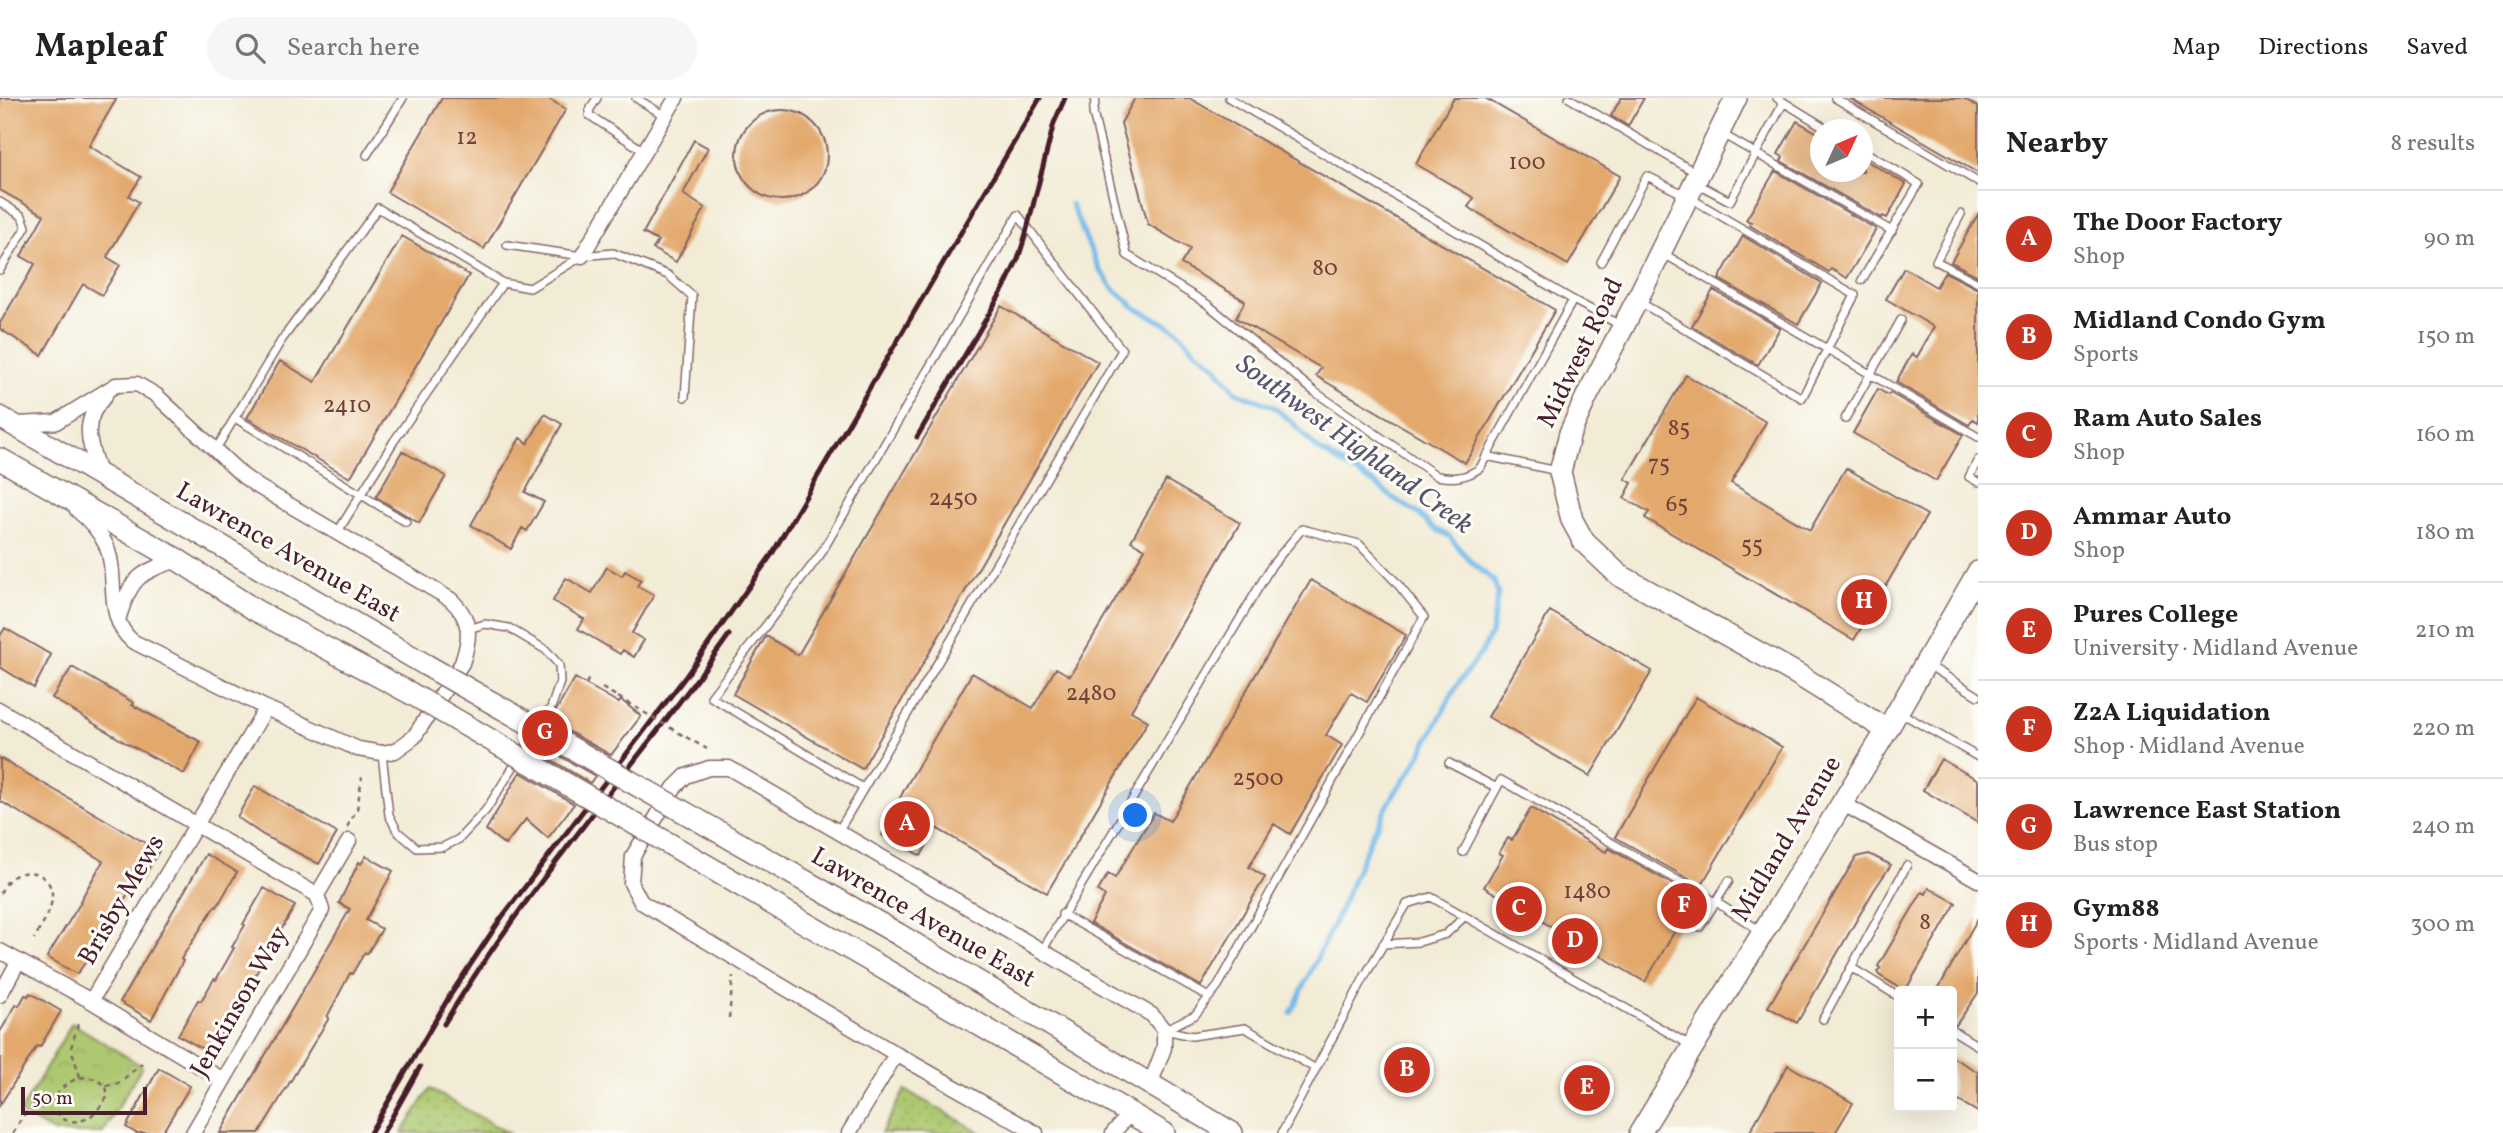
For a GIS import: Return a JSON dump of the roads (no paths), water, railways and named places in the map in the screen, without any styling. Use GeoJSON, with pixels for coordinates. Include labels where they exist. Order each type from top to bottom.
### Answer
{"type":"FeatureCollection","features":[{"type":"Feature","properties":{"kind":"main road","name":"Midwest Road"},"geometry":{"type":"LineString","coordinates":[[1735,98],[1570,433],[1560,472],[1572,520],[1584,542],[1619,575],[1797,674],[1887,730]]}},
{"type":"Feature","properties":{"kind":"main road","name":"Lawrence Avenue East"},"geometry":{"type":"LineString","coordinates":[[6,420],[163,513],[898,934],[1232,1133]]}},
{"type":"Feature","properties":{"kind":"main road"},"geometry":{"type":"LineString","coordinates":[[0,458],[178,560],[255,610],[411,693],[1164,1133]]}},
{"type":"Feature","properties":{"kind":"main road","name":"Midland Avenue"},"geometry":{"type":"LineString","coordinates":[[1640,1133],[1887,730],[1978,572]]}},
{"type":"Feature","properties":{"kind":"street"},"geometry":{"type":"LineString","coordinates":[[582,256],[676,98]]}},
{"type":"Feature","properties":{"kind":"street","name":"Lawrence Avenue East"},"geometry":{"type":"LineString","coordinates":[[6,420],[37,424],[56,422],[116,385],[137,384],[156,395],[257,486],[450,599],[462,610],[468,629]]}},
{"type":"Feature","properties":{"kind":"street"},"geometry":{"type":"LineString","coordinates":[[99,473],[89,441],[89,422],[100,402],[116,385]]}},
{"type":"Feature","properties":{"kind":"street"},"geometry":{"type":"LineString","coordinates":[[63,496],[89,521],[106,545],[117,621],[124,634],[132,641],[266,708],[358,749],[382,753],[395,751],[414,737],[462,663],[468,629]]}},
{"type":"Feature","properties":{"kind":"street"},"geometry":{"type":"LineString","coordinates":[[117,621],[124,598],[136,580],[148,569],[178,560]]}},
{"type":"Feature","properties":{"kind":"street","name":"Brisby Mews"},"geometry":{"type":"LineString","coordinates":[[92,1001],[266,708]]}},
{"type":"Feature","properties":{"kind":"street"},"geometry":{"type":"LineString","coordinates":[[0,710],[317,895]]}},
{"type":"Feature","properties":{"kind":"street","name":"Lawrence Avenue East"},"geometry":{"type":"LineString","coordinates":[[1036,1133],[641,902],[631,883],[633,856],[674,788],[686,776],[709,768],[729,768],[1152,1015],[1164,1030]]}},
{"type":"Feature","properties":{"kind":"street"},"geometry":{"type":"LineString","coordinates":[[1842,803],[1978,880]]}},
{"type":"Feature","properties":{"kind":"street","name":"Jenkinson Way"},"geometry":{"type":"LineString","coordinates":[[193,1133],[322,910],[317,895],[349,841]]}},
{"type":"Feature","properties":{"kind":"street"},"geometry":{"type":"LineString","coordinates":[[0,951],[92,1001],[223,1080]]}},
{"type":"Feature","properties":{"kind":"street"},"geometry":{"type":"LineString","coordinates":[[0,995],[19,962]]}},
{"type":"Feature","properties":{"kind":"street"},"geometry":{"type":"LineString","coordinates":[[1150,1085],[1164,1048],[1164,1030]]}},
{"type":"Feature","properties":{"kind":"street"},"geometry":{"type":"LineString","coordinates":[[849,1133],[897,1054]]}},
{"type":"Feature","properties":{"kind":"street"},"geometry":{"type":"LineString","coordinates":[[1113,1133],[1131,1112]]}},
{"type":"Feature","properties":{"kind":"lane"},"geometry":{"type":"LineString","coordinates":[[367,155],[403,98]]}},
{"type":"Feature","properties":{"kind":"lane"},"geometry":{"type":"LineString","coordinates":[[597,98],[589,115],[644,152]]}},
{"type":"Feature","properties":{"kind":"lane"},"geometry":{"type":"LineString","coordinates":[[636,98],[665,116]]}},
{"type":"Feature","properties":{"kind":"lane"},"geometry":{"type":"LineString","coordinates":[[1096,98],[1093,113],[1127,255],[1207,304],[1315,392],[1437,476],[1452,479],[1469,475],[1480,468],[1573,300]]}},
{"type":"Feature","properties":{"kind":"lane"},"geometry":{"type":"LineString","coordinates":[[1229,98],[1573,300],[1624,327]]}},
{"type":"Feature","properties":{"kind":"lane"},"geometry":{"type":"LineString","coordinates":[[1569,98],[1855,295],[1802,398],[1637,300]]}},
{"type":"Feature","properties":{"kind":"lane"},"geometry":{"type":"LineString","coordinates":[[1835,98],[1978,182]]}},
{"type":"Feature","properties":{"kind":"lane"},"geometry":{"type":"LineString","coordinates":[[1601,262],[1647,176],[1693,184],[1730,201],[1757,154],[1780,100],[1811,119]]}},
{"type":"Feature","properties":{"kind":"lane"},"geometry":{"type":"LineString","coordinates":[[1719,132],[1892,231]]}},
{"type":"Feature","properties":{"kind":"lane"},"geometry":{"type":"LineString","coordinates":[[1862,280],[1919,184],[1873,156]]}},
{"type":"Feature","properties":{"kind":"lane"},"geometry":{"type":"LineString","coordinates":[[0,202],[22,216],[26,227],[0,270]]}},
{"type":"Feature","properties":{"kind":"lane"},"geometry":{"type":"LineString","coordinates":[[215,450],[281,341],[378,208],[503,283],[530,288],[582,256]]}},
{"type":"Feature","properties":{"kind":"lane"},"geometry":{"type":"LineString","coordinates":[[1961,214],[1936,261],[1978,284]]}},
{"type":"Feature","properties":{"kind":"lane"},"geometry":{"type":"LineString","coordinates":[[837,832],[1122,350],[1018,215],[820,555],[711,697],[863,788]]}},
{"type":"Feature","properties":{"kind":"lane"},"geometry":{"type":"LineString","coordinates":[[507,245],[582,256],[612,253],[668,275],[692,296],[685,397]]}},
{"type":"Feature","properties":{"kind":"lane"},"geometry":{"type":"LineString","coordinates":[[1660,252],[1978,437]]}},
{"type":"Feature","properties":{"kind":"lane"},"geometry":{"type":"LineString","coordinates":[[337,533],[394,441],[503,283]]}},
{"type":"Feature","properties":{"kind":"lane"},"geometry":{"type":"LineString","coordinates":[[1846,419],[1901,320]]}},
{"type":"Feature","properties":{"kind":"lane"},"geometry":{"type":"LineString","coordinates":[[235,418],[406,522]]}},
{"type":"Feature","properties":{"kind":"lane"},"geometry":{"type":"LineString","coordinates":[[1486,456],[1560,472]]}},
{"type":"Feature","properties":{"kind":"lane"},"geometry":{"type":"LineString","coordinates":[[1978,460],[1969,477],[1978,482]]}},
{"type":"Feature","properties":{"kind":"lane"},"geometry":{"type":"LineString","coordinates":[[1042,951],[1272,565],[1302,528],[1359,544],[1396,582],[1424,617],[1218,986],[1195,1015],[1164,1030]]}},
{"type":"Feature","properties":{"kind":"lane"},"geometry":{"type":"LineString","coordinates":[[382,753],[389,815],[398,832],[416,848],[443,847],[459,839],[486,810],[551,708],[560,682],[559,665],[545,650],[509,628],[485,624],[468,629]]}},
{"type":"Feature","properties":{"kind":"lane"},"geometry":{"type":"LineString","coordinates":[[1925,663],[1978,696]]}},
{"type":"Feature","properties":{"kind":"lane"},"geometry":{"type":"LineString","coordinates":[[1898,711],[1978,757]]}},
{"type":"Feature","properties":{"kind":"lane"},"geometry":{"type":"LineString","coordinates":[[1449,763],[1497,788]]}},
{"type":"Feature","properties":{"kind":"lane"},"geometry":{"type":"LineString","coordinates":[[1463,852],[1501,780],[1716,902],[1763,933]]}},
{"type":"Feature","properties":{"kind":"lane"},"geometry":{"type":"LineString","coordinates":[[1823,1019],[1907,865]]}},
{"type":"Feature","properties":{"kind":"lane"},"geometry":{"type":"LineString","coordinates":[[1700,927],[1729,881]]}},
{"type":"Feature","properties":{"kind":"lane"},"geometry":{"type":"LineString","coordinates":[[1282,1133],[1407,904],[1431,897],[1693,1046]]}},
{"type":"Feature","properties":{"kind":"lane"},"geometry":{"type":"LineString","coordinates":[[1062,914],[1209,998]]}},
{"type":"Feature","properties":{"kind":"lane"},"geometry":{"type":"LineString","coordinates":[[1383,944],[1419,942],[1446,934],[1464,917]]}},
{"type":"Feature","properties":{"kind":"lane"},"geometry":{"type":"LineString","coordinates":[[1852,968],[1894,994]]}},
{"type":"Feature","properties":{"kind":"lane"},"geometry":{"type":"LineString","coordinates":[[1164,1030],[1192,1036],[1245,1028],[1316,1069]]}},
{"type":"Feature","properties":{"kind":"lane"},"geometry":{"type":"LineString","coordinates":[[1957,1032],[1977,1042]]}},
{"type":"Feature","properties":{"kind":"waterway","name":"Southwest Highland Creek"},"geometry":{"type":"LineString","coordinates":[[1071,204],[1099,269],[1113,288],[1136,308],[1177,330],[1196,351],[1214,364],[1236,392],[1272,406],[1292,422],[1316,448],[1377,485],[1419,514],[1433,528],[1449,536],[1471,562],[1494,581],[1498,594],[1491,634],[1481,653],[1457,685],[1413,768],[1394,794],[1372,835],[1291,1013]]}},
{"type":"Feature","properties":{"kind":"railway"},"geometry":{"type":"LineString","coordinates":[[370,1133],[449,997],[502,917],[686,676],[772,554],[1040,98]]}},
{"type":"Feature","properties":{"kind":"railway"},"geometry":{"type":"LineString","coordinates":[[917,437],[1004,288],[1018,259],[1054,123],[1065,98]]}},
{"type":"Feature","properties":{"kind":"railway"},"geometry":{"type":"LineString","coordinates":[[444,1024],[510,923],[729,635]]}},
{"type":"Feature","properties":{"kind":"railway"},"geometry":{"type":"LineString","coordinates":[[383,1133],[420,1067]]}},
{"type":"Feature","properties":{"kind":"place","name":"Gym88"},"geometry":{"type":"Point","coordinates":[1864,602]}},
{"type":"Feature","properties":{"kind":"place","name":"Lawrence East Station"},"geometry":{"type":"Point","coordinates":[545,733]}},
{"type":"Feature","properties":{"kind":"place","name":"The Door Factory"},"geometry":{"type":"Point","coordinates":[907,824]}},
{"type":"Feature","properties":{"kind":"place","name":"Z2A Liquidation"},"geometry":{"type":"Point","coordinates":[1684,906]}},
{"type":"Feature","properties":{"kind":"place","name":"Ram Auto Sales"},"geometry":{"type":"Point","coordinates":[1519,909]}},
{"type":"Feature","properties":{"kind":"place","name":"Ammar Auto"},"geometry":{"type":"Point","coordinates":[1575,941]}},
{"type":"Feature","properties":{"kind":"place","name":"Midland Condo Gym"},"geometry":{"type":"Point","coordinates":[1407,1070]}},
{"type":"Feature","properties":{"kind":"place","name":"Pures College"},"geometry":{"type":"Point","coordinates":[1587,1088]}}]}
